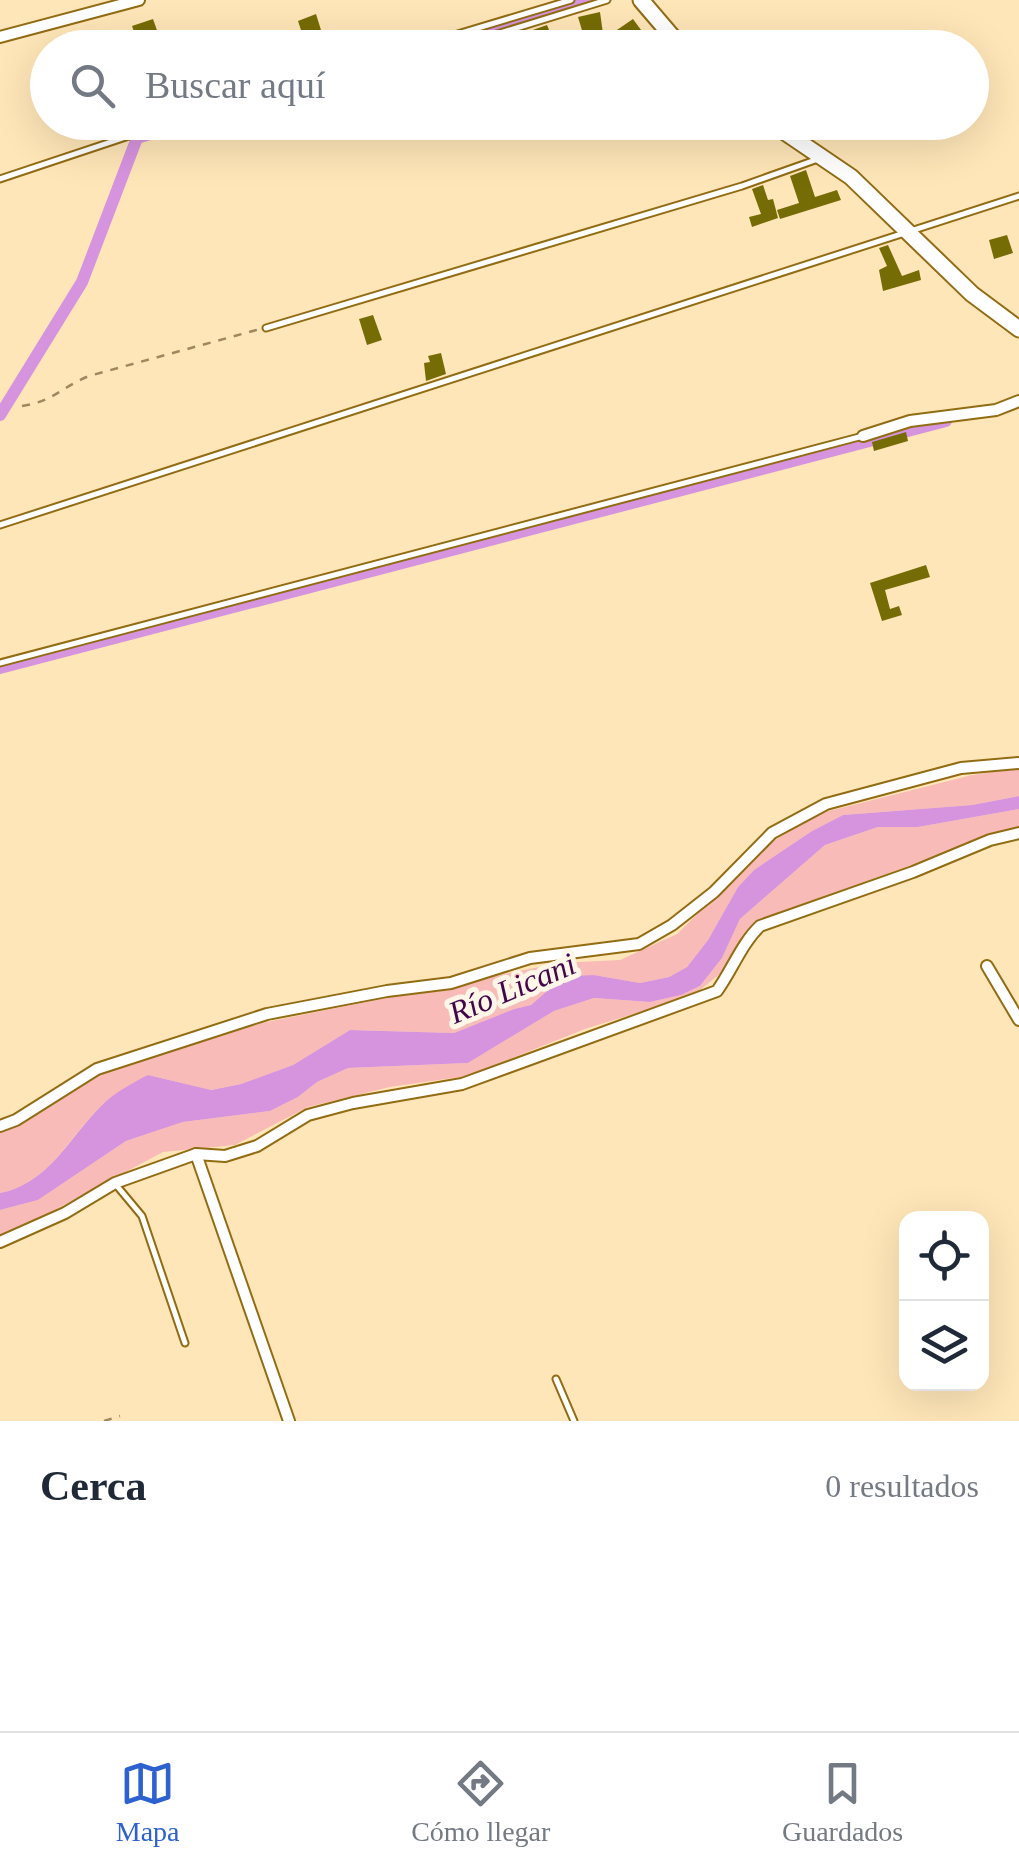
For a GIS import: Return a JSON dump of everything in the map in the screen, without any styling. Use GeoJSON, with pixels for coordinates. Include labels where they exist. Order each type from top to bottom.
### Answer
{"type":"FeatureCollection","features":[{"type":"Feature","properties":{"kind":"main road"},"geometry":{"type":"LineString","coordinates":[[642,0],[667,30]]}},
{"type":"Feature","properties":{"kind":"main road"},"geometry":{"type":"LineString","coordinates":[[799,140],[879,202],[972,294],[1019,328]]}},
{"type":"Feature","properties":{"kind":"street"},"geometry":{"type":"LineString","coordinates":[[0,36],[139,0]]}},
{"type":"Feature","properties":{"kind":"street"},"geometry":{"type":"LineString","coordinates":[[862,436],[910,421],[996,410],[1019,400]]}},
{"type":"Feature","properties":{"kind":"street"},"geometry":{"type":"LineString","coordinates":[[0,1126],[98,1070],[266,1014],[451,983],[530,958],[639,944],[672,925],[714,892],[772,833],[809,811],[961,768],[1019,764]]}},
{"type":"Feature","properties":{"kind":"street"},"geometry":{"type":"LineString","coordinates":[[0,1242],[64,1213],[115,1183],[196,1154],[225,1156],[257,1146],[308,1116],[353,1103],[462,1084],[716,991],[738,962],[744,943],[760,926],[913,872],[990,840],[1019,833]]}},
{"type":"Feature","properties":{"kind":"street"},"geometry":{"type":"LineString","coordinates":[[987,966],[1019,1020]]}},
{"type":"Feature","properties":{"kind":"street"},"geometry":{"type":"LineString","coordinates":[[196,1154],[289,1421]]}},
{"type":"Feature","properties":{"kind":"lane"},"geometry":{"type":"LineString","coordinates":[[470,30],[571,0]]}},
{"type":"Feature","properties":{"kind":"lane"},"geometry":{"type":"LineString","coordinates":[[507,30],[607,0]]}},
{"type":"Feature","properties":{"kind":"lane"},"geometry":{"type":"LineString","coordinates":[[0,179],[117,140]]}},
{"type":"Feature","properties":{"kind":"lane"},"geometry":{"type":"LineString","coordinates":[[266,328],[742,186],[824,156]]}},
{"type":"Feature","properties":{"kind":"lane"},"geometry":{"type":"LineString","coordinates":[[0,525],[1019,196]]}},
{"type":"Feature","properties":{"kind":"lane"},"geometry":{"type":"LineString","coordinates":[[0,663],[862,436]]}},
{"type":"Feature","properties":{"kind":"lane"},"geometry":{"type":"LineString","coordinates":[[115,1183],[142,1216],[184,1343]]}},
{"type":"Feature","properties":{"kind":"lane"},"geometry":{"type":"LineString","coordinates":[[556,1379],[574,1421]]}},
{"type":"Feature","properties":{"kind":"path"},"geometry":{"type":"LineString","coordinates":[[22,406],[58,396],[74,382],[89,376],[266,328]]}},
{"type":"Feature","properties":{"kind":"path"},"geometry":{"type":"LineString","coordinates":[[104,1421],[120,1416]]}},
{"type":"Feature","properties":{"kind":"shaded area"},"geometry":{"type":"Polygon","coordinates":[[[1019,768],[1019,796],[972,805],[843,815],[812,831],[754,870],[738,887],[708,940],[687,967],[669,977],[640,983],[594,975],[555,984],[531,1005],[454,1033],[350,1030],[293,1065],[241,1084],[210,1090],[148,1075],[101,1106],[44,1170],[17,1188],[0,1193],[0,1130],[88,1078],[262,1023],[559,963],[620,960],[677,934],[769,844],[817,814],[972,775],[1019,768]]]}},
{"type":"Feature","properties":{"kind":"shaded area","name":"Río Licani"},"geometry":{"type":"Polygon","coordinates":[[[1019,796],[1019,809],[918,827],[878,827],[825,845],[740,919],[722,958],[700,986],[681,995],[650,1002],[594,998],[554,1011],[468,1063],[348,1068],[270,1111],[183,1122],[126,1141],[38,1200],[0,1210],[0,1193],[17,1188],[45,1170],[106,1101],[148,1075],[211,1090],[241,1084],[293,1065],[350,1030],[454,1033],[531,1005],[555,984],[576,976],[640,983],[669,977],[687,967],[708,940],[738,887],[754,870],[812,831],[843,815],[972,805],[1019,796]]]}},
{"type":"Feature","properties":{"kind":"shaded area"},"geometry":{"type":"Polygon","coordinates":[[[1019,809],[1019,827],[779,912],[750,935],[722,972],[694,995],[585,1029],[467,1076],[390,1087],[308,1107],[235,1145],[163,1152],[0,1239],[0,1210],[38,1200],[126,1141],[183,1122],[270,1111],[348,1068],[468,1063],[554,1011],[594,998],[650,1002],[700,986],[722,958],[740,919],[825,845],[878,827],[918,827],[1019,809]]]}},
{"type":"Feature","properties":{"kind":"building"},"geometry":{"type":"Polygon","coordinates":[[[600,12],[602,30],[582,30],[578,17],[600,12]]]}},
{"type":"Feature","properties":{"kind":"building"},"geometry":{"type":"Polygon","coordinates":[[[316,14],[321,30],[301,30],[298,21],[316,14]]]}},
{"type":"Feature","properties":{"kind":"building"},"geometry":{"type":"Polygon","coordinates":[[[153,19],[157,30],[133,30],[132,26],[153,19]]]}},
{"type":"Feature","properties":{"kind":"building"},"geometry":{"type":"Polygon","coordinates":[[[633,19],[641,30],[617,30],[633,19]]]}},
{"type":"Feature","properties":{"kind":"building"},"geometry":{"type":"Polygon","coordinates":[[[806,170],[815,197],[837,190],[841,200],[780,219],[777,210],[799,203],[790,176],[806,170]]]}},
{"type":"Feature","properties":{"kind":"building"},"geometry":{"type":"Polygon","coordinates":[[[763,185],[768,200],[773,199],[778,218],[752,227],[749,217],[761,214],[752,189],[763,185]]]}},
{"type":"Feature","properties":{"kind":"building"},"geometry":{"type":"Polygon","coordinates":[[[1007,235],[1013,253],[994,259],[989,240],[1007,235]]]}},
{"type":"Feature","properties":{"kind":"building"},"geometry":{"type":"Polygon","coordinates":[[[888,245],[902,276],[919,270],[921,280],[883,291],[879,270],[887,266],[879,248],[888,245]]]}},
{"type":"Feature","properties":{"kind":"building"},"geometry":{"type":"Polygon","coordinates":[[[373,315],[382,340],[367,345],[359,319],[373,315]]]}},
{"type":"Feature","properties":{"kind":"building"},"geometry":{"type":"Polygon","coordinates":[[[441,353],[446,374],[426,381],[424,363],[430,362],[428,356],[441,353]]]}},
{"type":"Feature","properties":{"kind":"building"},"geometry":{"type":"Polygon","coordinates":[[[906,432],[908,441],[874,451],[872,442],[906,432]]]}},
{"type":"Feature","properties":{"kind":"building"},"geometry":{"type":"Polygon","coordinates":[[[926,565],[930,577],[885,590],[890,609],[899,606],[902,615],[882,621],[870,583],[926,565]]]}},
{"type":"Feature","properties":{"kind":"waterway"},"geometry":{"type":"LineString","coordinates":[[493,30],[586,0]]}},
{"type":"Feature","properties":{"kind":"waterway"},"geometry":{"type":"LineString","coordinates":[[0,415],[82,282],[136,140]]}},
{"type":"Feature","properties":{"kind":"waterway"},"geometry":{"type":"LineString","coordinates":[[0,668],[946,421]]}}]}
